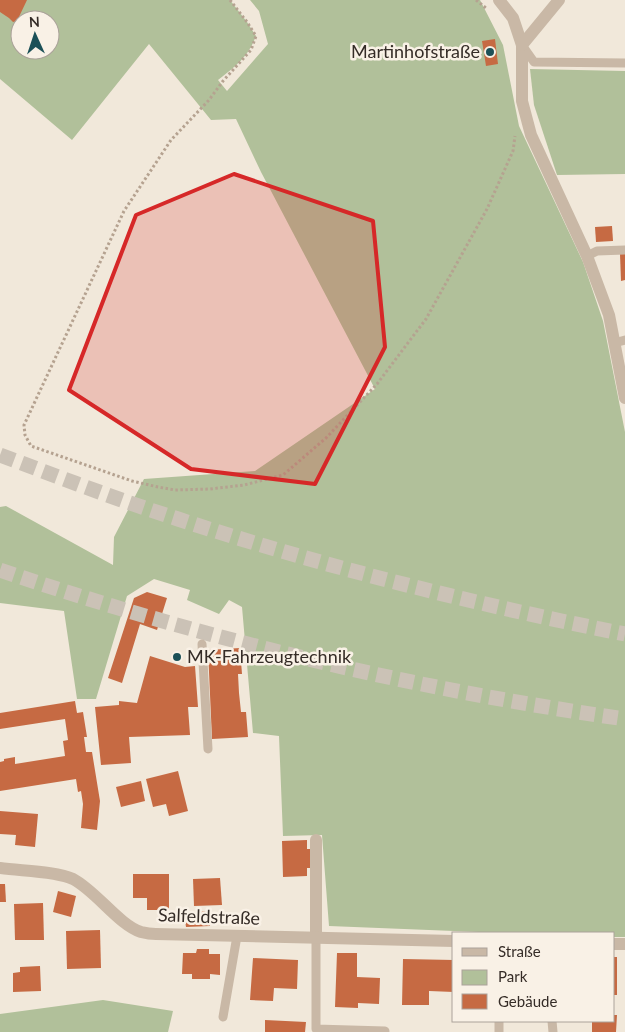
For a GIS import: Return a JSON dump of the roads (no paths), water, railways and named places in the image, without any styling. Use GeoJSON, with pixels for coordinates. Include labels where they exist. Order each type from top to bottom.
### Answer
{"type":"FeatureCollection","features":[{"type":"Feature","properties":{"kind":"street"},"geometry":{"type":"LineString","coordinates":[[499,0],[513,18],[522,45],[522,100],[531,135],[587,256],[620,341],[625,398]]}},
{"type":"Feature","properties":{"kind":"street"},"geometry":{"type":"LineString","coordinates":[[522,45],[558,0]]}},
{"type":"Feature","properties":{"kind":"street"},"geometry":{"type":"LineString","coordinates":[[316,840],[316,938]]}},
{"type":"Feature","properties":{"kind":"street","name":"Salfeldstraße"},"geometry":{"type":"LineString","coordinates":[[0,868],[54,874],[71,878],[84,886],[130,926],[140,932],[156,934],[452,941]]}},
{"type":"Feature","properties":{"kind":"lane"},"geometry":{"type":"LineString","coordinates":[[522,45],[534,62],[625,63]]}},
{"type":"Feature","properties":{"kind":"lane"},"geometry":{"type":"LineString","coordinates":[[587,256],[597,252],[625,250]]}},
{"type":"Feature","properties":{"kind":"lane"},"geometry":{"type":"LineString","coordinates":[[202,644],[208,749]]}},
{"type":"Feature","properties":{"kind":"lane"},"geometry":{"type":"LineString","coordinates":[[223,1017],[237,936]]}},
{"type":"Feature","properties":{"kind":"lane"},"geometry":{"type":"LineString","coordinates":[[316,938],[316,1029],[385,1032]]}},
{"type":"Feature","properties":{"kind":"tunnel"},"geometry":{"type":"LineString","coordinates":[[0,455],[156,512],[344,569],[512,610],[625,634]]}},
{"type":"Feature","properties":{"kind":"tunnel"},"geometry":{"type":"LineString","coordinates":[[0,570],[153,618],[309,659],[466,693],[625,719]]}},
{"type":"Feature","properties":{"kind":"place","name":"Martinhofstraße"},"geometry":{"type":"Point","coordinates":[490,52]}},
{"type":"Feature","properties":{"kind":"place","name":"MK-Fahrzeugtechnik"},"geometry":{"type":"Point","coordinates":[177,657]}}]}
